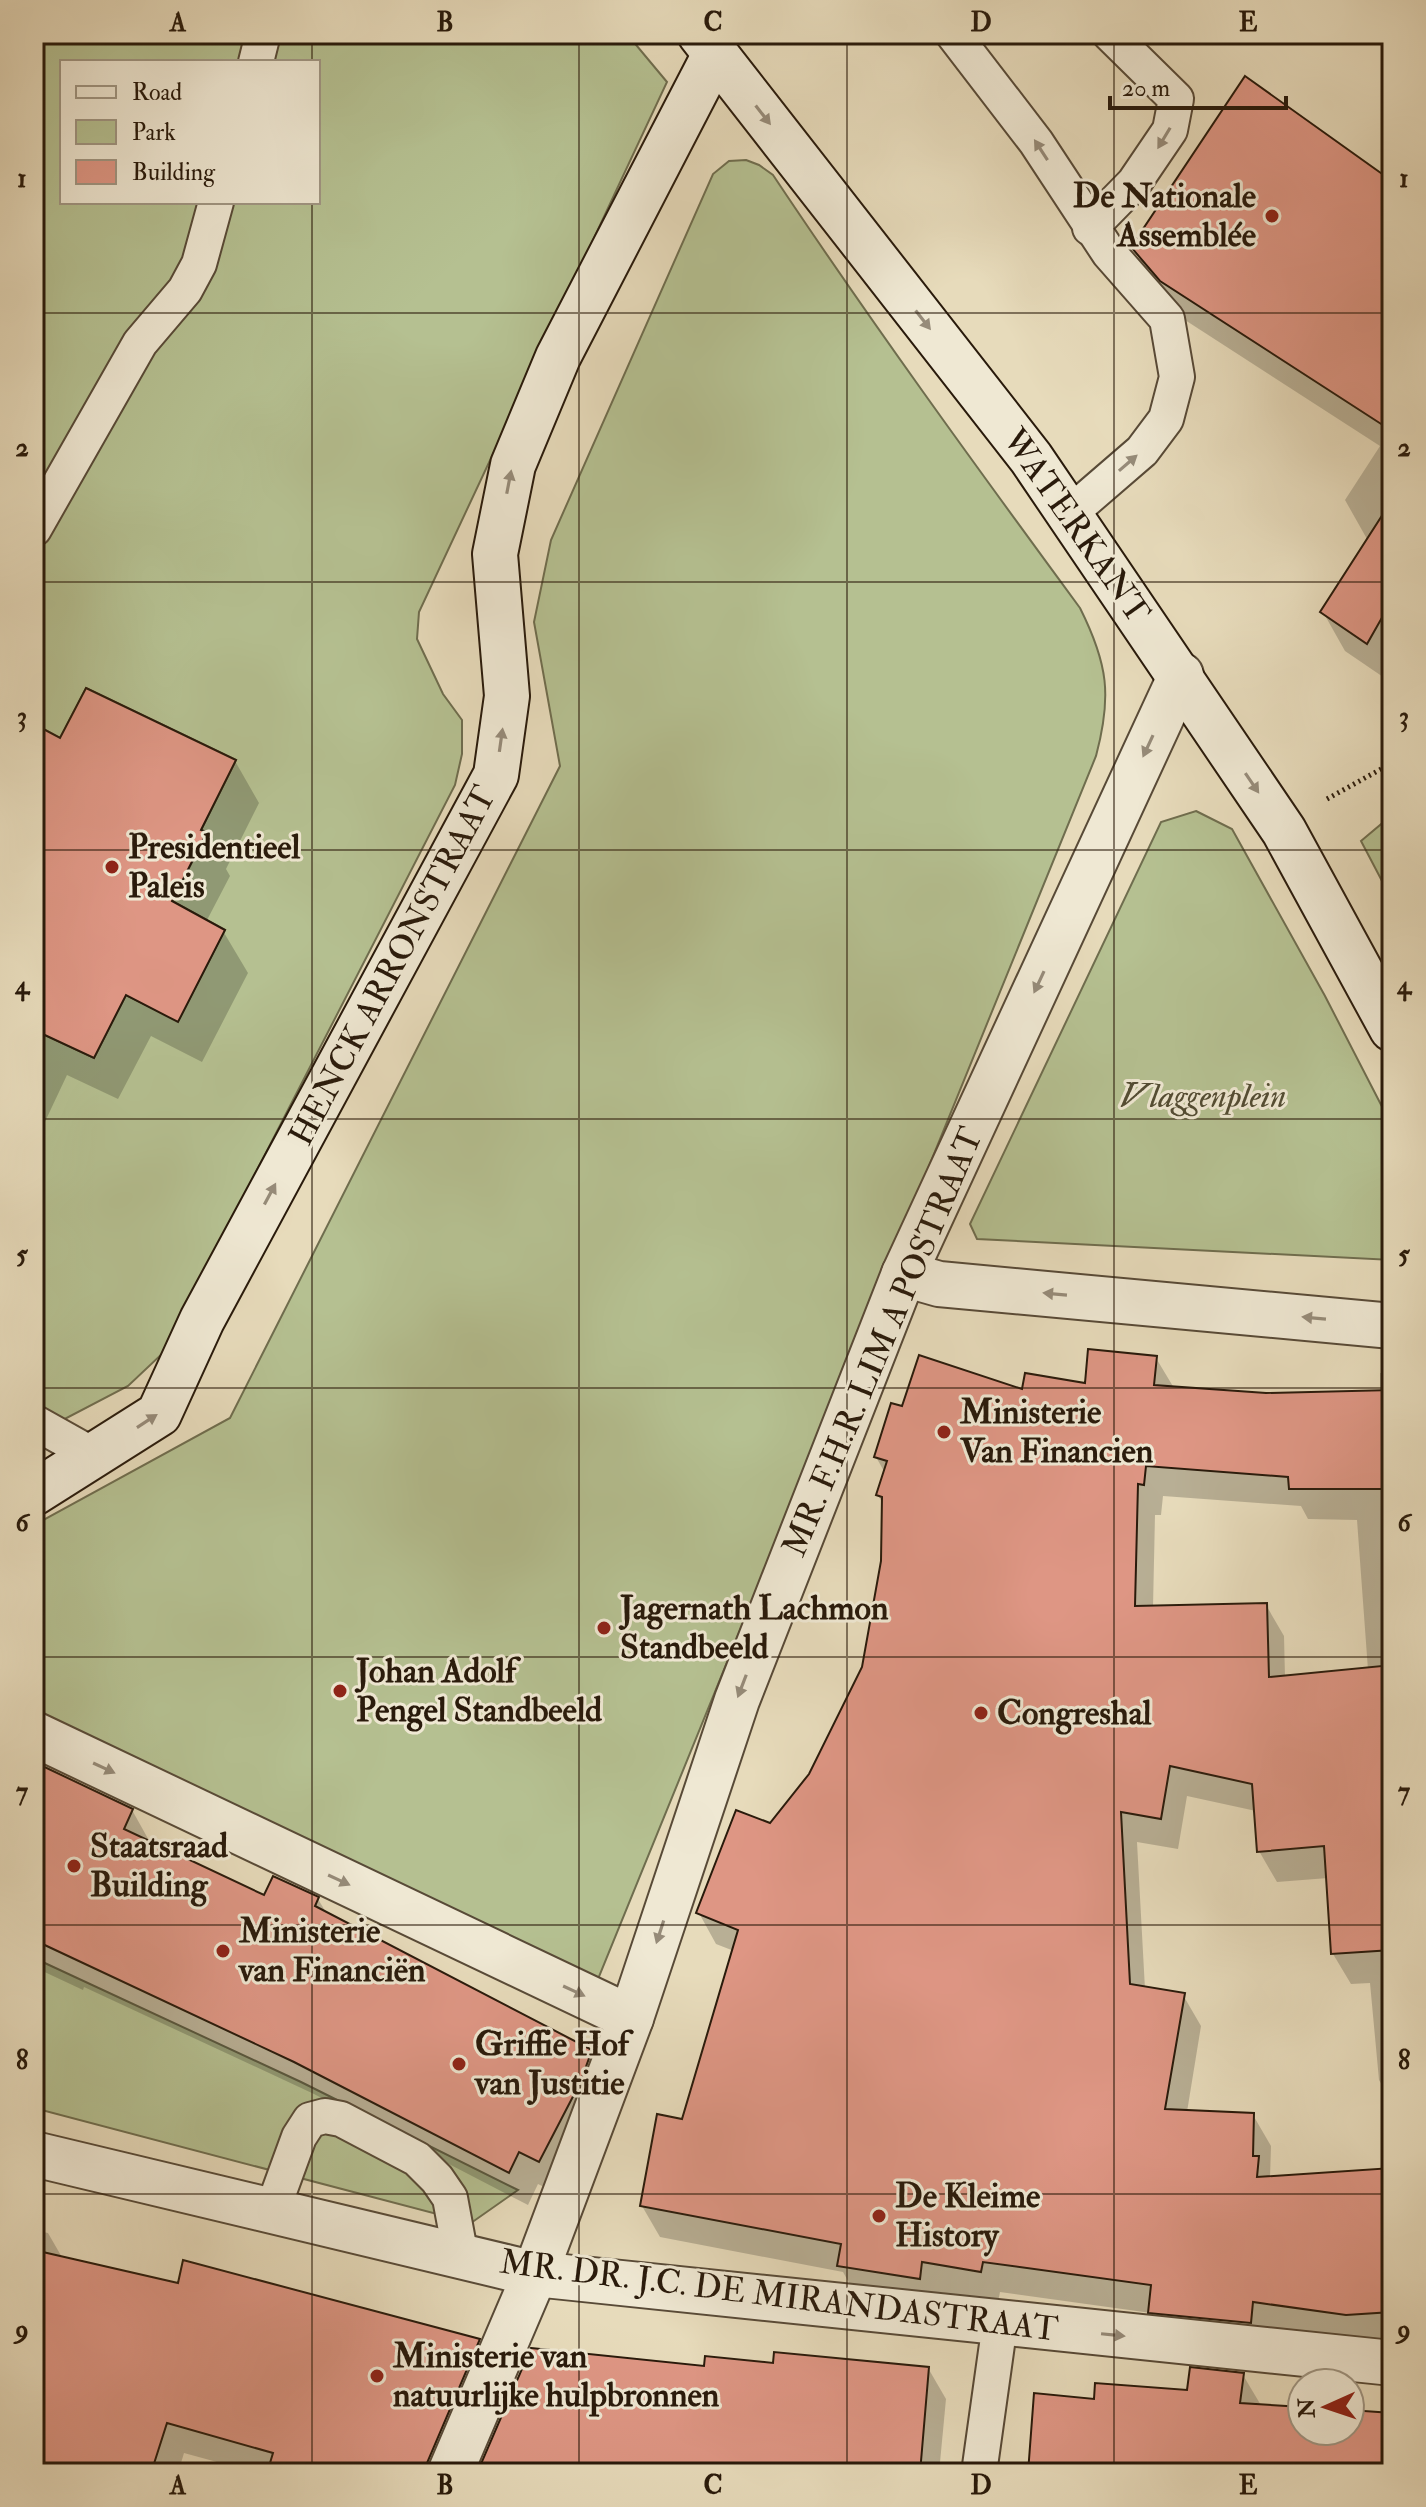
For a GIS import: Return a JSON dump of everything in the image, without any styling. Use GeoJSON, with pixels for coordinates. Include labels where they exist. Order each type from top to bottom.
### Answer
{"type":"FeatureCollection","features":[{"type":"Feature","properties":{"kind":"street","name":"WATERKANT"},"geometry":{"type":"LineString","coordinates":[[715,41],[1031,458],[1181,675],[1284,831],[1392,1029]]}},
{"type":"Feature","properties":{"kind":"street","name":"HENCK ARRONSTRAAT"},"geometry":{"type":"LineString","coordinates":[[34,1493],[159,1414],[202,1320],[496,775],[507,696],[495,554],[513,465],[558,357],[715,41]]}},
{"type":"Feature","properties":{"kind":"street","name":"MR. F.H.R. LIM A POSTRAAT"},"geometry":{"type":"LineString","coordinates":[[450,2473],[535,2274],[631,2018],[737,1700],[904,1274],[1181,675]]}},
{"type":"Feature","properties":{"kind":"street"},"geometry":{"type":"LineString","coordinates":[[904,1274],[939,1284],[1392,1326]]}},
{"type":"Feature","properties":{"kind":"street"},"geometry":{"type":"LineString","coordinates":[[34,1734],[631,2018]]}},
{"type":"Feature","properties":{"kind":"street","name":"MR. DR. J.C. DE MIRANDASTRAAT"},"geometry":{"type":"LineString","coordinates":[[34,2154],[535,2274],[1392,2363]]}},
{"type":"Feature","properties":{"kind":"lane"},"geometry":{"type":"LineString","coordinates":[[256,60],[263,34]]}},
{"type":"Feature","properties":{"kind":"lane"},"geometry":{"type":"LineString","coordinates":[[953,34],[1036,142],[1090,228],[1167,319],[1177,377],[1166,419],[1142,451],[1069,514]]}},
{"type":"Feature","properties":{"kind":"lane"},"geometry":{"type":"LineString","coordinates":[[1090,228],[1134,183],[1170,130],[1176,99],[1110,34]]}},
{"type":"Feature","properties":{"kind":"lane"},"geometry":{"type":"LineString","coordinates":[[34,529],[140,343],[185,290],[199,264],[215,204]]}},
{"type":"Feature","properties":{"kind":"lane"},"geometry":{"type":"LineString","coordinates":[[34,1422],[93,1455]]}},
{"type":"Feature","properties":{"kind":"lane"},"geometry":{"type":"LineString","coordinates":[[272,2211],[299,2137],[310,2120],[325,2116],[341,2119],[417,2159],[437,2179],[450,2198],[461,2257]]}},
{"type":"Feature","properties":{"kind":"lane"},"geometry":{"type":"LineString","coordinates":[[979,2473],[1000,2323]]}},
{"type":"Feature","properties":{"kind":"path"},"geometry":{"type":"LineString","coordinates":[[1322,802],[1392,763]]}},
{"type":"Feature","properties":{"kind":"green space"},"geometry":{"type":"Polygon","coordinates":[[[34,34],[627,34],[667,82],[419,612],[417,639],[443,694],[462,720],[462,754],[455,785],[163,1353],[128,1386],[34,1435],[34,1053],[43,1034],[94,1058],[126,995],[178,1021],[225,930],[172,901],[207,833],[201,830],[236,760],[86,688],[60,738],[34,724],[34,34]]]}},
{"type":"Feature","properties":{"kind":"green space"},"geometry":{"type":"Polygon","coordinates":[[[746,160],[773,175],[924,393],[1080,608],[1102,664],[1104,715],[1096,756],[594,1989],[34,1724],[34,1525],[230,1418],[560,766],[534,622],[551,540],[713,174],[729,161],[746,160]]]}},
{"type":"Feature","properties":{"kind":"green space","name":"Vlaggenplein"},"geometry":{"type":"Polygon","coordinates":[[[1196,811],[1232,829],[1325,996],[1392,1126],[1392,1260],[977,1239],[970,1224],[1161,822],[1196,811]]]}},
{"type":"Feature","properties":{"kind":"green space"},"geometry":{"type":"Polygon","coordinates":[[[1392,815],[1392,900],[1361,841],[1392,815]]]}},
{"type":"Feature","properties":{"kind":"green space"},"geometry":{"type":"Polygon","coordinates":[[[34,1958],[301,2082],[518,2190],[471,2223],[34,2108],[34,1958]]]}},
{"type":"Feature","properties":{"kind":"building","name":"De Nationale Assemblée"},"geometry":{"type":"Polygon","coordinates":[[[1245,76],[1392,181],[1392,431],[1160,281],[1131,247],[1245,76]]]}},
{"type":"Feature","properties":{"kind":"building"},"geometry":{"type":"Polygon","coordinates":[[[1392,500],[1392,600],[1367,644],[1320,612],[1392,500]]]}},
{"type":"Feature","properties":{"kind":"building","name":"Presidentieel Paleis"},"geometry":{"type":"Polygon","coordinates":[[[86,688],[236,760],[201,830],[207,832],[172,901],[225,930],[178,1022],[126,995],[94,1058],[34,1030],[34,724],[60,738],[86,688]]]}},
{"type":"Feature","properties":{"kind":"building"},"geometry":{"type":"Polygon","coordinates":[[[1088,1349],[1157,1356],[1154,1385],[1266,1393],[1392,1390],[1392,1489],[1289,1489],[1288,1477],[1146,1466],[1144,1485],[1138,1484],[1135,1606],[1267,1603],[1269,1677],[1392,1665],[1392,1950],[1331,1954],[1324,1846],[1257,1852],[1252,1784],[1170,1766],[1161,1819],[1121,1812],[1130,1984],[1185,1993],[1165,2109],[1254,2113],[1253,2156],[1259,2156],[1257,2177],[1392,2168],[1392,2312],[1346,2315],[1253,2302],[1251,2323],[1148,2313],[1151,2285],[983,2262],[981,2272],[922,2262],[920,2279],[837,2266],[841,2244],[640,2206],[657,2114],[682,2119],[738,1930],[696,1913],[736,1810],[770,1823],[809,1774],[862,1667],[881,1561],[882,1497],[876,1495],[887,1461],[874,1457],[891,1403],[902,1406],[919,1355],[1022,1389],[1025,1373],[1085,1383],[1088,1349]]]}},
{"type":"Feature","properties":{"kind":"building"},"geometry":{"type":"Polygon","coordinates":[[[34,1762],[133,1809],[124,1829],[264,1895],[273,1876],[319,1897],[315,1906],[592,2050],[580,2083],[539,2162],[519,2152],[509,2173],[294,2062],[34,1940],[34,1762]]]}},
{"type":"Feature","properties":{"kind":"building"},"geometry":{"type":"Polygon","coordinates":[[[34,2250],[178,2283],[183,2260],[480,2339],[427,2463],[426,2473],[267,2473],[273,2453],[167,2423],[151,2473],[34,2473],[34,2250]]]}},
{"type":"Feature","properties":{"kind":"building"},"geometry":{"type":"Polygon","coordinates":[[[531,2348],[704,2366],[705,2356],[773,2363],[774,2352],[929,2367],[920,2473],[477,2473],[531,2348]]]}},
{"type":"Feature","properties":{"kind":"building"},"geometry":{"type":"Polygon","coordinates":[[[1190,2367],[1244,2373],[1240,2403],[1286,2406],[1286,2447],[1366,2447],[1366,2411],[1392,2413],[1392,2473],[1028,2473],[1034,2393],[1094,2399],[1095,2383],[1187,2390],[1190,2367]]]}},
{"type":"Feature","properties":{"kind":"place","name":"De Nationale Assemblée"},"geometry":{"type":"Point","coordinates":[1272,216]}},
{"type":"Feature","properties":{"kind":"place","name":"Presidentieel Paleis"},"geometry":{"type":"Point","coordinates":[112,867]}},
{"type":"Feature","properties":{"kind":"place","name":"Ministerie Van Financien"},"geometry":{"type":"Point","coordinates":[944,1432]}},
{"type":"Feature","properties":{"kind":"place","name":"Jagernath Lachmon Standbeeld"},"geometry":{"type":"Point","coordinates":[604,1628]}},
{"type":"Feature","properties":{"kind":"place","name":"Johan Adolf Pengel Standbeeld"},"geometry":{"type":"Point","coordinates":[340,1691]}},
{"type":"Feature","properties":{"kind":"place","name":"Congreshal"},"geometry":{"type":"Point","coordinates":[981,1713]}},
{"type":"Feature","properties":{"kind":"place","name":"Staatsraad Building"},"geometry":{"type":"Point","coordinates":[74,1866]}},
{"type":"Feature","properties":{"kind":"place","name":"Ministerie van Financiën"},"geometry":{"type":"Point","coordinates":[223,1951]}},
{"type":"Feature","properties":{"kind":"place","name":"Griffie Hof van Justitie"},"geometry":{"type":"Point","coordinates":[459,2064]}},
{"type":"Feature","properties":{"kind":"place","name":"De Kleime History"},"geometry":{"type":"Point","coordinates":[879,2216]}},
{"type":"Feature","properties":{"kind":"place","name":"Ministerie van natuurlijke hulpbronnen"},"geometry":{"type":"Point","coordinates":[377,2376]}}]}
